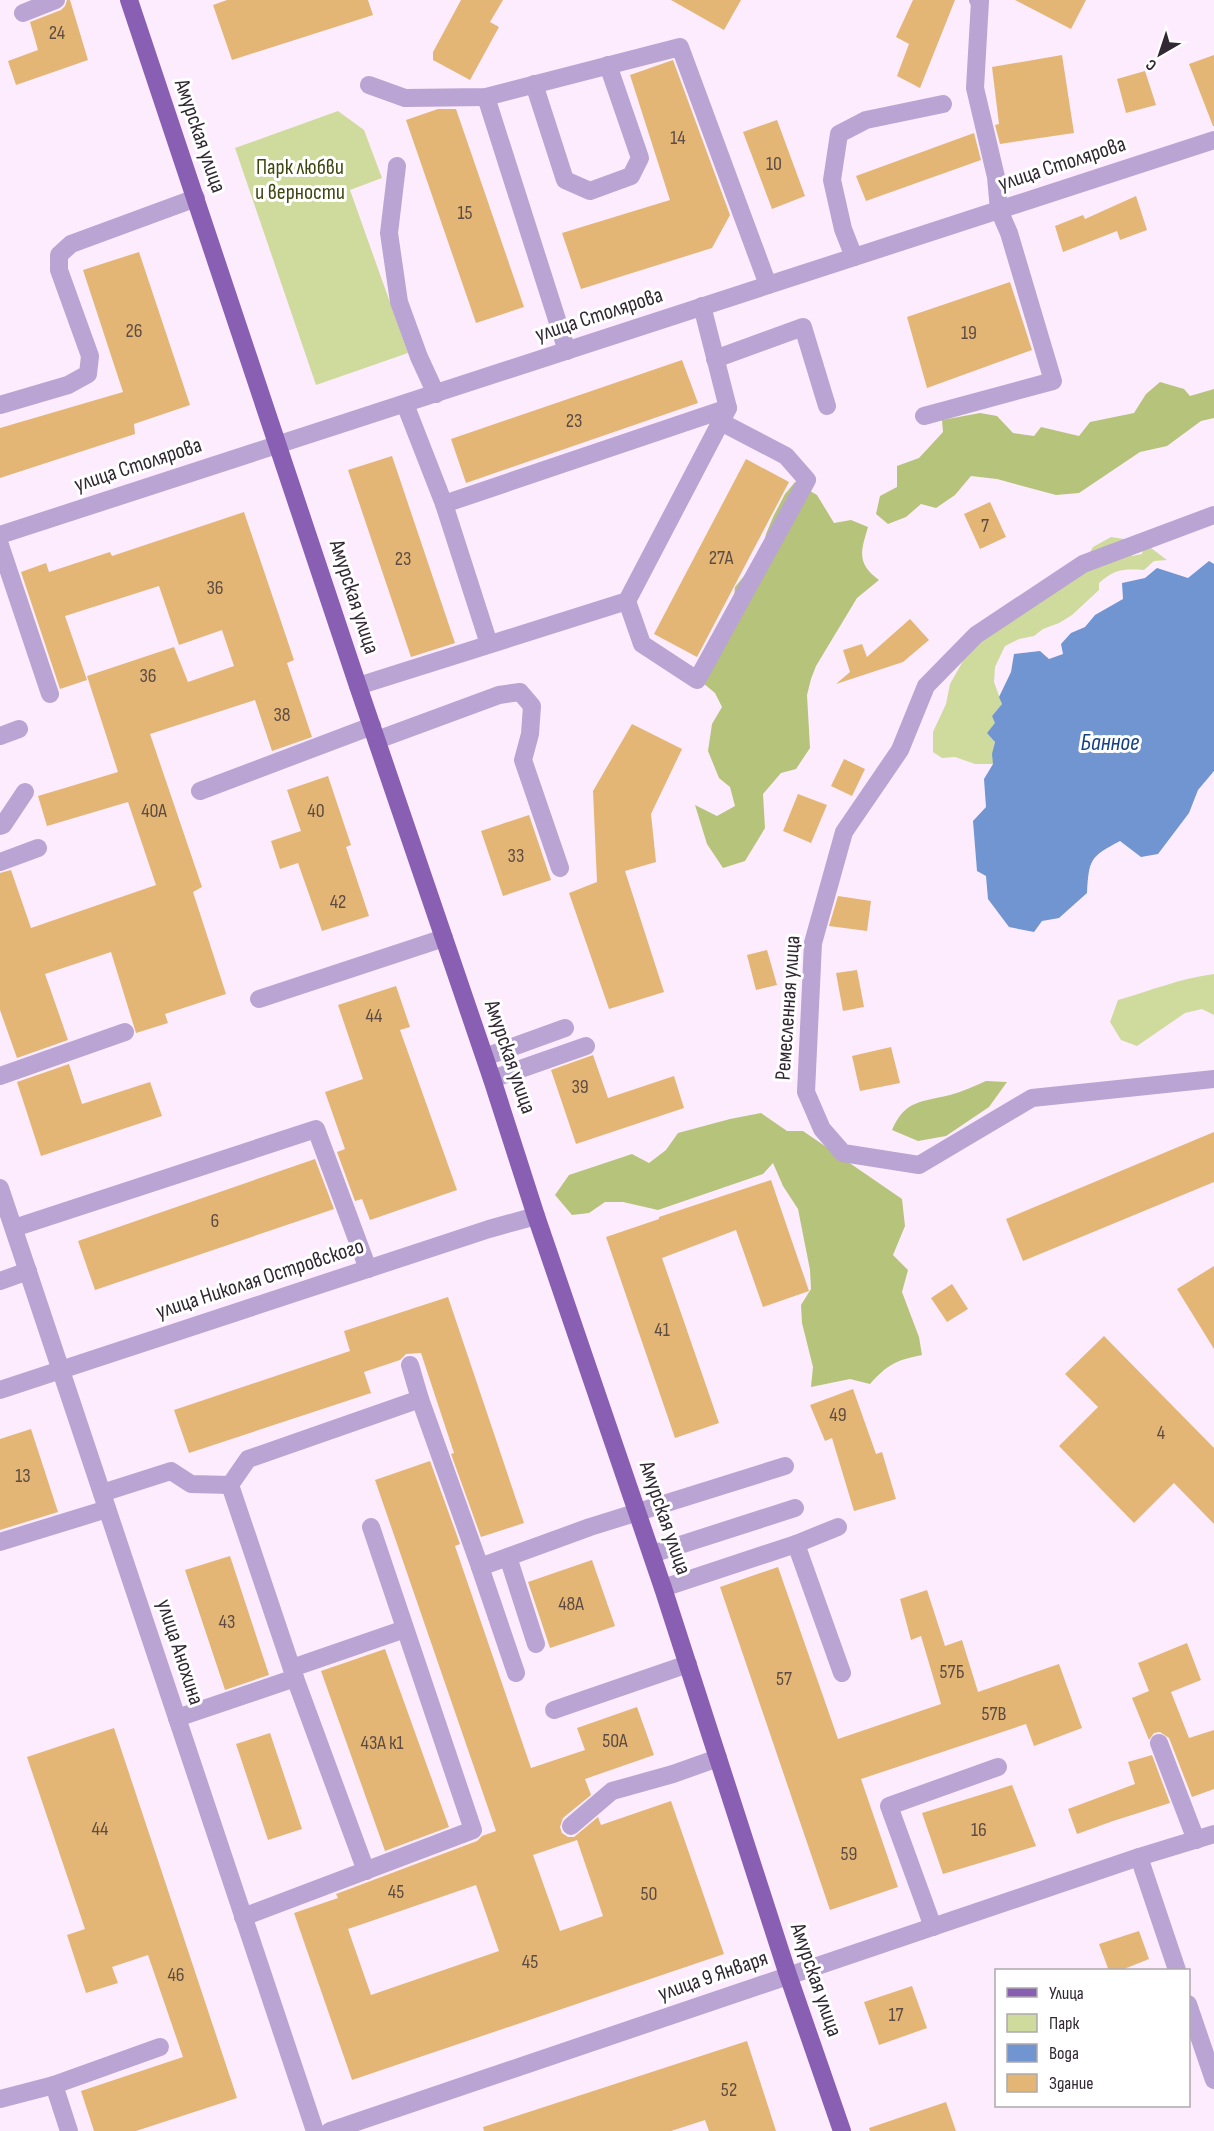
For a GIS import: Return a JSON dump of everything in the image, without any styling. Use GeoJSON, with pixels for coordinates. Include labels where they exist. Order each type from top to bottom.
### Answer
{"type":"FeatureCollection","features":[{"type":"Feature","properties":{"kind":"main road","name":"Амурская улица"},"geometry":{"type":"LineString","coordinates":[[129,0],[536,1216],[638,1512],[788,1975],[842,2131]]}},
{"type":"Feature","properties":{"kind":"street"},"geometry":{"type":"LineString","coordinates":[[23,13],[56,0]]}},
{"type":"Feature","properties":{"kind":"street"},"geometry":{"type":"LineString","coordinates":[[924,416],[1053,381],[1009,233],[999,210],[996,177],[975,88],[980,1],[978,0]]}},
{"type":"Feature","properties":{"kind":"street"},"geometry":{"type":"LineString","coordinates":[[369,85],[405,98],[486,97],[680,46],[768,285]]}},
{"type":"Feature","properties":{"kind":"street"},"geometry":{"type":"LineString","coordinates":[[534,84],[566,180],[590,191],[631,176],[640,158],[608,65]]}},
{"type":"Feature","properties":{"kind":"street"},"geometry":{"type":"LineString","coordinates":[[486,97],[567,351]]}},
{"type":"Feature","properties":{"kind":"street"},"geometry":{"type":"LineString","coordinates":[[854,257],[843,229],[832,180],[839,134],[866,120],[943,104]]}},
{"type":"Feature","properties":{"kind":"street","name":"улица Столярова"},"geometry":{"type":"LineString","coordinates":[[0,535],[1214,140]]}},
{"type":"Feature","properties":{"kind":"street"},"geometry":{"type":"LineString","coordinates":[[397,166],[389,233],[399,302],[436,394]]}},
{"type":"Feature","properties":{"kind":"street"},"geometry":{"type":"LineString","coordinates":[[0,405],[68,385],[88,374],[90,356],[59,270],[59,255],[71,244],[196,198]]}},
{"type":"Feature","properties":{"kind":"street"},"geometry":{"type":"LineString","coordinates":[[358,686],[627,601],[724,415],[715,359],[702,306]]}},
{"type":"Feature","properties":{"kind":"street"},"geometry":{"type":"LineString","coordinates":[[715,359],[803,327],[827,406]]}},
{"type":"Feature","properties":{"kind":"street"},"geometry":{"type":"LineString","coordinates":[[405,404],[444,504],[489,645]]}},
{"type":"Feature","properties":{"kind":"street"},"geometry":{"type":"LineString","coordinates":[[444,504],[724,415]]}},
{"type":"Feature","properties":{"kind":"street"},"geometry":{"type":"LineString","coordinates":[[627,601],[642,644],[697,680],[807,480],[786,456],[724,415]]}},
{"type":"Feature","properties":{"kind":"street","name":"Ремесленная улица"},"geometry":{"type":"LineString","coordinates":[[1214,515],[1083,564],[976,635],[926,686],[900,750],[844,832],[813,943],[806,1092],[822,1129],[843,1152],[919,1165],[1032,1098],[1214,1078]]}},
{"type":"Feature","properties":{"kind":"street"},"geometry":{"type":"LineString","coordinates":[[0,545],[50,694]]}},
{"type":"Feature","properties":{"kind":"street"},"geometry":{"type":"LineString","coordinates":[[200,791],[374,733],[499,695],[520,692],[532,706],[530,734],[523,760],[560,868]]}},
{"type":"Feature","properties":{"kind":"street"},"geometry":{"type":"LineString","coordinates":[[0,736],[19,729]]}},
{"type":"Feature","properties":{"kind":"street"},"geometry":{"type":"LineString","coordinates":[[0,826],[3,825],[25,792]]}},
{"type":"Feature","properties":{"kind":"street"},"geometry":{"type":"LineString","coordinates":[[0,862],[38,848]]}},
{"type":"Feature","properties":{"kind":"street"},"geometry":{"type":"LineString","coordinates":[[259,999],[444,938]]}},
{"type":"Feature","properties":{"kind":"street"},"geometry":{"type":"LineString","coordinates":[[484,1057],[565,1028]]}},
{"type":"Feature","properties":{"kind":"street"},"geometry":{"type":"LineString","coordinates":[[0,1076],[125,1032]]}},
{"type":"Feature","properties":{"kind":"street"},"geometry":{"type":"LineString","coordinates":[[492,1080],[586,1046]]}},
{"type":"Feature","properties":{"kind":"street"},"geometry":{"type":"LineString","coordinates":[[14,1228],[316,1129],[368,1269]]}},
{"type":"Feature","properties":{"kind":"street","name":"улица Анохина"},"geometry":{"type":"LineString","coordinates":[[0,1188],[315,2131]]}},
{"type":"Feature","properties":{"kind":"street","name":"улица Николая Островского"},"geometry":{"type":"LineString","coordinates":[[0,1390],[489,1229],[536,1216]]}},
{"type":"Feature","properties":{"kind":"street"},"geometry":{"type":"LineString","coordinates":[[0,1281],[28,1270]]}},
{"type":"Feature","properties":{"kind":"street"},"geometry":{"type":"LineString","coordinates":[[410,1365],[516,1673]]}},
{"type":"Feature","properties":{"kind":"street"},"geometry":{"type":"LineString","coordinates":[[230,1485],[248,1459],[420,1399]]}},
{"type":"Feature","properties":{"kind":"street"},"geometry":{"type":"LineString","coordinates":[[480,1567],[638,1512],[785,1466]]}},
{"type":"Feature","properties":{"kind":"street"},"geometry":{"type":"LineString","coordinates":[[0,1542],[104,1501],[171,1471],[191,1485],[230,1485]]}},
{"type":"Feature","properties":{"kind":"street"},"geometry":{"type":"LineString","coordinates":[[230,1485],[294,1673],[366,1871]]}},
{"type":"Feature","properties":{"kind":"street"},"geometry":{"type":"LineString","coordinates":[[652,1554],[795,1508]]}},
{"type":"Feature","properties":{"kind":"street"},"geometry":{"type":"LineString","coordinates":[[243,1917],[473,1830],[371,1527]]}},
{"type":"Feature","properties":{"kind":"street"},"geometry":{"type":"LineString","coordinates":[[663,1588],[796,1544],[838,1527]]}},
{"type":"Feature","properties":{"kind":"street"},"geometry":{"type":"LineString","coordinates":[[796,1544],[842,1673]]}},
{"type":"Feature","properties":{"kind":"street"},"geometry":{"type":"LineString","coordinates":[[508,1557],[536,1644]]}},
{"type":"Feature","properties":{"kind":"street"},"geometry":{"type":"LineString","coordinates":[[177,1718],[405,1629]]}},
{"type":"Feature","properties":{"kind":"street"},"geometry":{"type":"LineString","coordinates":[[554,1710],[688,1664]]}},
{"type":"Feature","properties":{"kind":"street"},"geometry":{"type":"LineString","coordinates":[[1159,1743],[1196,1840]]}},
{"type":"Feature","properties":{"kind":"street"},"geometry":{"type":"LineString","coordinates":[[570,1826],[612,1791],[674,1774],[718,1758]]}},
{"type":"Feature","properties":{"kind":"street"},"geometry":{"type":"LineString","coordinates":[[933,1927],[889,1806],[998,1767]]}},
{"type":"Feature","properties":{"kind":"street","name":"улица 9 Января"},"geometry":{"type":"LineString","coordinates":[[330,2131],[1139,1857],[1214,1834]]}},
{"type":"Feature","properties":{"kind":"street"},"geometry":{"type":"LineString","coordinates":[[1139,1857],[1176,1969]]}},
{"type":"Feature","properties":{"kind":"street"},"geometry":{"type":"LineString","coordinates":[[1190,2010],[1214,2080]]}},
{"type":"Feature","properties":{"kind":"street"},"geometry":{"type":"LineString","coordinates":[[0,2099],[54,2085],[160,2047]]}},
{"type":"Feature","properties":{"kind":"street"},"geometry":{"type":"LineString","coordinates":[[54,2085],[69,2131]]}},
{"type":"Feature","properties":{"kind":"green space","name":"Парк любви и верности"},"geometry":{"type":"Polygon","coordinates":[[[338,111],[364,130],[382,178],[350,190],[408,353],[316,385],[235,148],[338,111]]]}},
{"type":"Feature","properties":{"kind":"green space"},"geometry":{"type":"Polygon","coordinates":[[[1160,382],[1184,389],[1190,396],[1214,389],[1214,418],[1201,421],[1167,446],[1140,452],[1079,493],[1056,495],[997,479],[971,476],[955,495],[936,508],[921,504],[906,517],[888,524],[876,514],[880,496],[897,487],[897,466],[919,458],[943,432],[942,420],[980,413],[997,416],[1013,433],[1034,436],[1041,427],[1079,436],[1090,422],[1134,413],[1146,394],[1160,382]]]}},
{"type":"Feature","properties":{"kind":"green space"},"geometry":{"type":"Polygon","coordinates":[[[795,482],[817,495],[834,523],[851,520],[868,527],[862,556],[867,568],[879,580],[857,598],[816,666],[807,695],[810,748],[796,769],[781,773],[763,794],[765,828],[745,861],[723,868],[707,844],[695,805],[717,816],[735,806],[730,787],[719,778],[708,751],[712,724],[722,707],[715,693],[703,683],[732,615],[735,587],[762,554],[766,534],[773,517],[785,494],[795,482]]]}},
{"type":"Feature","properties":{"kind":"green space"},"geometry":{"type":"Polygon","coordinates":[[[1111,537],[1124,539],[1130,547],[1132,556],[1142,554],[1143,549],[1151,548],[1167,560],[1154,561],[1144,570],[1115,572],[1099,583],[1099,590],[1072,615],[1034,636],[1019,639],[1005,646],[995,667],[994,682],[1002,704],[992,716],[996,723],[993,764],[975,764],[955,757],[942,758],[933,752],[933,732],[946,704],[950,684],[963,661],[981,638],[1083,564],[1093,547],[1111,537]]]}},
{"type":"Feature","properties":{"kind":"green space"},"geometry":{"type":"Polygon","coordinates":[[[1214,974],[1214,1015],[1202,1009],[1185,1013],[1137,1046],[1121,1040],[1110,1022],[1118,1000],[1214,974]]]}},
{"type":"Feature","properties":{"kind":"green space"},"geometry":{"type":"Polygon","coordinates":[[[986,1081],[1007,1082],[989,1107],[946,1136],[918,1141],[892,1130],[902,1113],[915,1104],[954,1094],[986,1081]]]}},
{"type":"Feature","properties":{"kind":"green space"},"geometry":{"type":"Polygon","coordinates":[[[761,1113],[787,1131],[803,1131],[902,1199],[905,1226],[893,1255],[908,1270],[902,1292],[919,1337],[922,1355],[893,1364],[870,1384],[850,1379],[811,1387],[813,1367],[802,1323],[801,1305],[811,1289],[810,1270],[798,1209],[783,1186],[773,1163],[763,1174],[658,1210],[623,1202],[605,1202],[589,1213],[572,1215],[555,1195],[569,1175],[632,1154],[649,1163],[666,1150],[678,1133],[761,1113]]]}},
{"type":"Feature","properties":{"kind":"water","name":"Банное"},"geometry":{"type":"Polygon","coordinates":[[[1209,561],[1214,564],[1214,771],[1198,790],[1189,813],[1158,854],[1141,857],[1120,841],[1102,851],[1093,860],[1090,866],[1087,893],[1059,918],[1042,921],[1034,932],[1009,927],[988,899],[986,876],[977,871],[973,821],[986,807],[984,779],[993,764],[992,754],[995,742],[987,733],[995,723],[992,716],[1002,704],[999,697],[1011,672],[1014,654],[1040,651],[1049,659],[1063,654],[1061,644],[1071,633],[1085,627],[1095,615],[1123,599],[1122,583],[1145,578],[1157,568],[1188,578],[1209,561]]]}},
{"type":"Feature","properties":{"kind":"building"},"geometry":{"type":"Polygon","coordinates":[[[67,0],[70,0],[88,60],[16,85],[8,61],[38,50],[30,22],[61,10],[67,0]]]}},
{"type":"Feature","properties":{"kind":"building"},"geometry":{"type":"Polygon","coordinates":[[[227,0],[368,0],[373,15],[232,60],[213,5],[227,0]]]}},
{"type":"Feature","properties":{"kind":"building"},"geometry":{"type":"Polygon","coordinates":[[[461,0],[503,0],[490,22],[499,27],[470,80],[433,60],[433,52],[461,0]]]}},
{"type":"Feature","properties":{"kind":"building"},"geometry":{"type":"Polygon","coordinates":[[[671,0],[741,0],[724,30],[671,0]]]}},
{"type":"Feature","properties":{"kind":"building"},"geometry":{"type":"Polygon","coordinates":[[[913,0],[955,0],[920,88],[897,76],[909,44],[896,37],[913,0]]]}},
{"type":"Feature","properties":{"kind":"building"},"geometry":{"type":"Polygon","coordinates":[[[1015,0],[1086,0],[1071,29],[1015,0]]]}},
{"type":"Feature","properties":{"kind":"building"},"geometry":{"type":"Polygon","coordinates":[[[1062,55],[1074,133],[1000,144],[995,125],[999,124],[992,67],[1062,55]]]}},
{"type":"Feature","properties":{"kind":"building"},"geometry":{"type":"Polygon","coordinates":[[[1214,55],[1214,126],[1213,126],[1189,64],[1214,55]]]}},
{"type":"Feature","properties":{"kind":"building"},"geometry":{"type":"Polygon","coordinates":[[[673,60],[730,215],[712,248],[581,289],[562,233],[670,200],[630,75],[673,60]]]}},
{"type":"Feature","properties":{"kind":"building"},"geometry":{"type":"Polygon","coordinates":[[[1145,71],[1156,105],[1126,113],[1117,79],[1145,71]]]}},
{"type":"Feature","properties":{"kind":"building"},"geometry":{"type":"Polygon","coordinates":[[[438,109],[456,109],[524,307],[476,323],[406,120],[438,109]]]}},
{"type":"Feature","properties":{"kind":"building"},"geometry":{"type":"Polygon","coordinates":[[[777,120],[805,196],[772,209],[743,132],[777,120]]]}},
{"type":"Feature","properties":{"kind":"building"},"geometry":{"type":"Polygon","coordinates":[[[974,133],[981,160],[866,201],[856,176],[974,133]]]}},
{"type":"Feature","properties":{"kind":"building"},"geometry":{"type":"Polygon","coordinates":[[[1136,196],[1147,230],[1120,240],[1117,231],[1063,252],[1055,226],[1083,215],[1085,219],[1136,196]]]}},
{"type":"Feature","properties":{"kind":"building"},"geometry":{"type":"Polygon","coordinates":[[[139,252],[190,405],[134,424],[135,434],[0,478],[0,428],[123,392],[83,270],[139,252]]]}},
{"type":"Feature","properties":{"kind":"building"},"geometry":{"type":"Polygon","coordinates":[[[1010,282],[1032,350],[927,388],[907,317],[1010,282]]]}},
{"type":"Feature","properties":{"kind":"building"},"geometry":{"type":"Polygon","coordinates":[[[682,360],[698,403],[466,483],[451,439],[682,360]]]}},
{"type":"Feature","properties":{"kind":"building"},"geometry":{"type":"Polygon","coordinates":[[[392,456],[455,643],[411,657],[348,470],[392,456]]]}},
{"type":"Feature","properties":{"kind":"building"},"geometry":{"type":"Polygon","coordinates":[[[746,459],[789,482],[697,657],[654,634],[746,459]]]}},
{"type":"Feature","properties":{"kind":"building"},"geometry":{"type":"Polygon","coordinates":[[[990,502],[1006,537],[980,549],[964,514],[990,502]]]}},
{"type":"Feature","properties":{"kind":"building"},"geometry":{"type":"Polygon","coordinates":[[[244,512],[294,660],[287,663],[312,737],[272,751],[255,700],[150,734],[202,887],[193,892],[226,994],[165,1014],[168,1023],[136,1033],[111,952],[45,974],[68,1040],[17,1058],[0,1010],[0,873],[11,870],[31,928],[156,885],[128,802],[47,826],[38,796],[118,772],[87,676],[174,647],[188,682],[234,666],[222,630],[179,645],[159,586],[65,616],[87,680],[60,689],[21,572],[46,563],[49,572],[110,552],[112,556],[244,512]]]}},
{"type":"Feature","properties":{"kind":"building"},"geometry":{"type":"Polygon","coordinates":[[[910,619],[929,640],[903,662],[836,684],[850,672],[843,650],[862,644],[867,657],[910,619]]]}},
{"type":"Feature","properties":{"kind":"building"},"geometry":{"type":"Polygon","coordinates":[[[632,724],[682,749],[651,814],[656,862],[625,871],[664,992],[609,1009],[569,893],[597,882],[593,791],[632,724]]]}},
{"type":"Feature","properties":{"kind":"building"},"geometry":{"type":"Polygon","coordinates":[[[844,759],[865,769],[852,796],[831,786],[844,759]]]}},
{"type":"Feature","properties":{"kind":"building"},"geometry":{"type":"Polygon","coordinates":[[[328,776],[351,845],[346,847],[369,916],[322,931],[298,863],[280,869],[271,841],[301,831],[287,790],[328,776]]]}},
{"type":"Feature","properties":{"kind":"building"},"geometry":{"type":"Polygon","coordinates":[[[798,794],[827,805],[811,843],[783,831],[798,794]]]}},
{"type":"Feature","properties":{"kind":"building"},"geometry":{"type":"Polygon","coordinates":[[[529,815],[551,880],[503,896],[481,831],[529,815]]]}},
{"type":"Feature","properties":{"kind":"building"},"geometry":{"type":"Polygon","coordinates":[[[838,896],[871,901],[867,931],[829,926],[838,896]]]}},
{"type":"Feature","properties":{"kind":"building"},"geometry":{"type":"Polygon","coordinates":[[[767,950],[777,985],[756,990],[747,955],[767,950]]]}},
{"type":"Feature","properties":{"kind":"building"},"geometry":{"type":"Polygon","coordinates":[[[857,970],[864,1007],[843,1011],[836,973],[857,970]]]}},
{"type":"Feature","properties":{"kind":"building"},"geometry":{"type":"Polygon","coordinates":[[[396,986],[410,1027],[400,1030],[457,1190],[370,1220],[362,1199],[355,1201],[337,1152],[345,1149],[325,1092],[363,1079],[338,1005],[396,986]]]}},
{"type":"Feature","properties":{"kind":"building"},"geometry":{"type":"Polygon","coordinates":[[[891,1047],[900,1083],[860,1091],[852,1056],[891,1047]]]}},
{"type":"Feature","properties":{"kind":"building"},"geometry":{"type":"Polygon","coordinates":[[[593,1055],[608,1098],[674,1076],[684,1108],[576,1144],[551,1070],[593,1055]]]}},
{"type":"Feature","properties":{"kind":"building"},"geometry":{"type":"Polygon","coordinates":[[[69,1064],[82,1104],[150,1082],[162,1116],[41,1156],[17,1082],[69,1064]]]}},
{"type":"Feature","properties":{"kind":"building"},"geometry":{"type":"Polygon","coordinates":[[[1214,1132],[1214,1182],[1023,1261],[1006,1219],[1214,1132]]]}},
{"type":"Feature","properties":{"kind":"building"},"geometry":{"type":"Polygon","coordinates":[[[315,1159],[334,1209],[95,1290],[78,1241],[315,1159]]]}},
{"type":"Feature","properties":{"kind":"building"},"geometry":{"type":"Polygon","coordinates":[[[771,1180],[809,1291],[763,1307],[736,1230],[662,1258],[719,1423],[675,1438],[606,1237],[771,1180]]]}},
{"type":"Feature","properties":{"kind":"building"},"geometry":{"type":"Polygon","coordinates":[[[1214,1266],[1214,1349],[1177,1289],[1214,1266]]]}},
{"type":"Feature","properties":{"kind":"building"},"geometry":{"type":"Polygon","coordinates":[[[952,1284],[968,1309],[947,1322],[931,1298],[952,1284]]]}},
{"type":"Feature","properties":{"kind":"building"},"geometry":{"type":"Polygon","coordinates":[[[448,1297],[524,1523],[481,1537],[451,1454],[454,1453],[421,1353],[406,1354],[400,1360],[364,1372],[371,1393],[189,1453],[174,1410],[350,1351],[344,1331],[448,1297]]]}},
{"type":"Feature","properties":{"kind":"building"},"geometry":{"type":"Polygon","coordinates":[[[1104,1336],[1214,1448],[1214,1524],[1174,1483],[1134,1523],[1059,1446],[1098,1407],[1065,1374],[1104,1336]]]}},
{"type":"Feature","properties":{"kind":"building"},"geometry":{"type":"Polygon","coordinates":[[[853,1389],[876,1454],[882,1452],[896,1499],[854,1511],[832,1438],[825,1441],[810,1405],[853,1389]]]}},
{"type":"Feature","properties":{"kind":"building"},"geometry":{"type":"Polygon","coordinates":[[[31,1429],[58,1512],[0,1530],[0,1439],[31,1429]]]}},
{"type":"Feature","properties":{"kind":"building"},"geometry":{"type":"Polygon","coordinates":[[[430,1461],[460,1544],[455,1546],[531,1768],[585,1750],[577,1728],[637,1707],[654,1755],[585,1779],[591,1795],[563,1818],[560,1827],[562,1833],[568,1837],[574,1837],[598,1817],[601,1825],[671,1801],[724,1954],[352,2080],[294,1913],[338,1898],[336,1894],[477,1841],[482,1836],[496,1831],[375,1480],[430,1461]],[[577,1840],[533,1855],[560,1931],[603,1916],[577,1840]],[[476,1885],[348,1929],[371,1995],[499,1951],[476,1885]]]}},
{"type":"Feature","properties":{"kind":"building"},"geometry":{"type":"Polygon","coordinates":[[[230,1556],[269,1675],[225,1690],[185,1570],[230,1556]]]}},
{"type":"Feature","properties":{"kind":"building"},"geometry":{"type":"Polygon","coordinates":[[[592,1560],[615,1626],[550,1648],[528,1582],[592,1560]]]}},
{"type":"Feature","properties":{"kind":"building"},"geometry":{"type":"Polygon","coordinates":[[[778,1567],[838,1739],[941,1704],[921,1636],[911,1640],[900,1599],[927,1590],[945,1646],[962,1640],[978,1692],[1059,1664],[1082,1728],[1034,1746],[1026,1724],[861,1779],[898,1887],[830,1910],[720,1587],[778,1567]]]}},
{"type":"Feature","properties":{"kind":"building"},"geometry":{"type":"Polygon","coordinates":[[[1187,1643],[1201,1680],[1171,1692],[1189,1738],[1214,1730],[1214,1789],[1192,1797],[1169,1738],[1160,1732],[1154,1733],[1149,1740],[1132,1698],[1149,1691],[1138,1663],[1187,1643]]]}},
{"type":"Feature","properties":{"kind":"building"},"geometry":{"type":"Polygon","coordinates":[[[385,1649],[449,1827],[385,1851],[321,1671],[385,1649]]]}},
{"type":"Feature","properties":{"kind":"building"},"geometry":{"type":"Polygon","coordinates":[[[114,1728],[237,2098],[136,2131],[94,2131],[81,2091],[183,2057],[148,1955],[112,1967],[118,1983],[86,1993],[67,1935],[85,1929],[27,1757],[114,1728]]]}},
{"type":"Feature","properties":{"kind":"building"},"geometry":{"type":"Polygon","coordinates":[[[270,1733],[302,1829],[268,1840],[236,1744],[270,1733]]]}},
{"type":"Feature","properties":{"kind":"building"},"geometry":{"type":"Polygon","coordinates":[[[1152,1755],[1170,1803],[1077,1834],[1068,1809],[1135,1784],[1128,1762],[1152,1755]]]}},
{"type":"Feature","properties":{"kind":"building"},"geometry":{"type":"Polygon","coordinates":[[[1012,1785],[1036,1846],[943,1874],[922,1813],[1012,1785]]]}},
{"type":"Feature","properties":{"kind":"building"},"geometry":{"type":"Polygon","coordinates":[[[1139,1931],[1149,1959],[1124,1969],[1108,1969],[1099,1944],[1139,1931]]]}},
{"type":"Feature","properties":{"kind":"building"},"geometry":{"type":"Polygon","coordinates":[[[912,1986],[927,2028],[879,2045],[864,2002],[912,1986]]]}},
{"type":"Feature","properties":{"kind":"building"},"geometry":{"type":"Polygon","coordinates":[[[747,2041],[776,2131],[709,2131],[705,2120],[671,2131],[484,2131],[483,2127],[747,2041]]]}},
{"type":"Feature","properties":{"kind":"building"},"geometry":{"type":"Polygon","coordinates":[[[946,2102],[956,2131],[870,2131],[869,2128],[946,2102]]]}}]}
